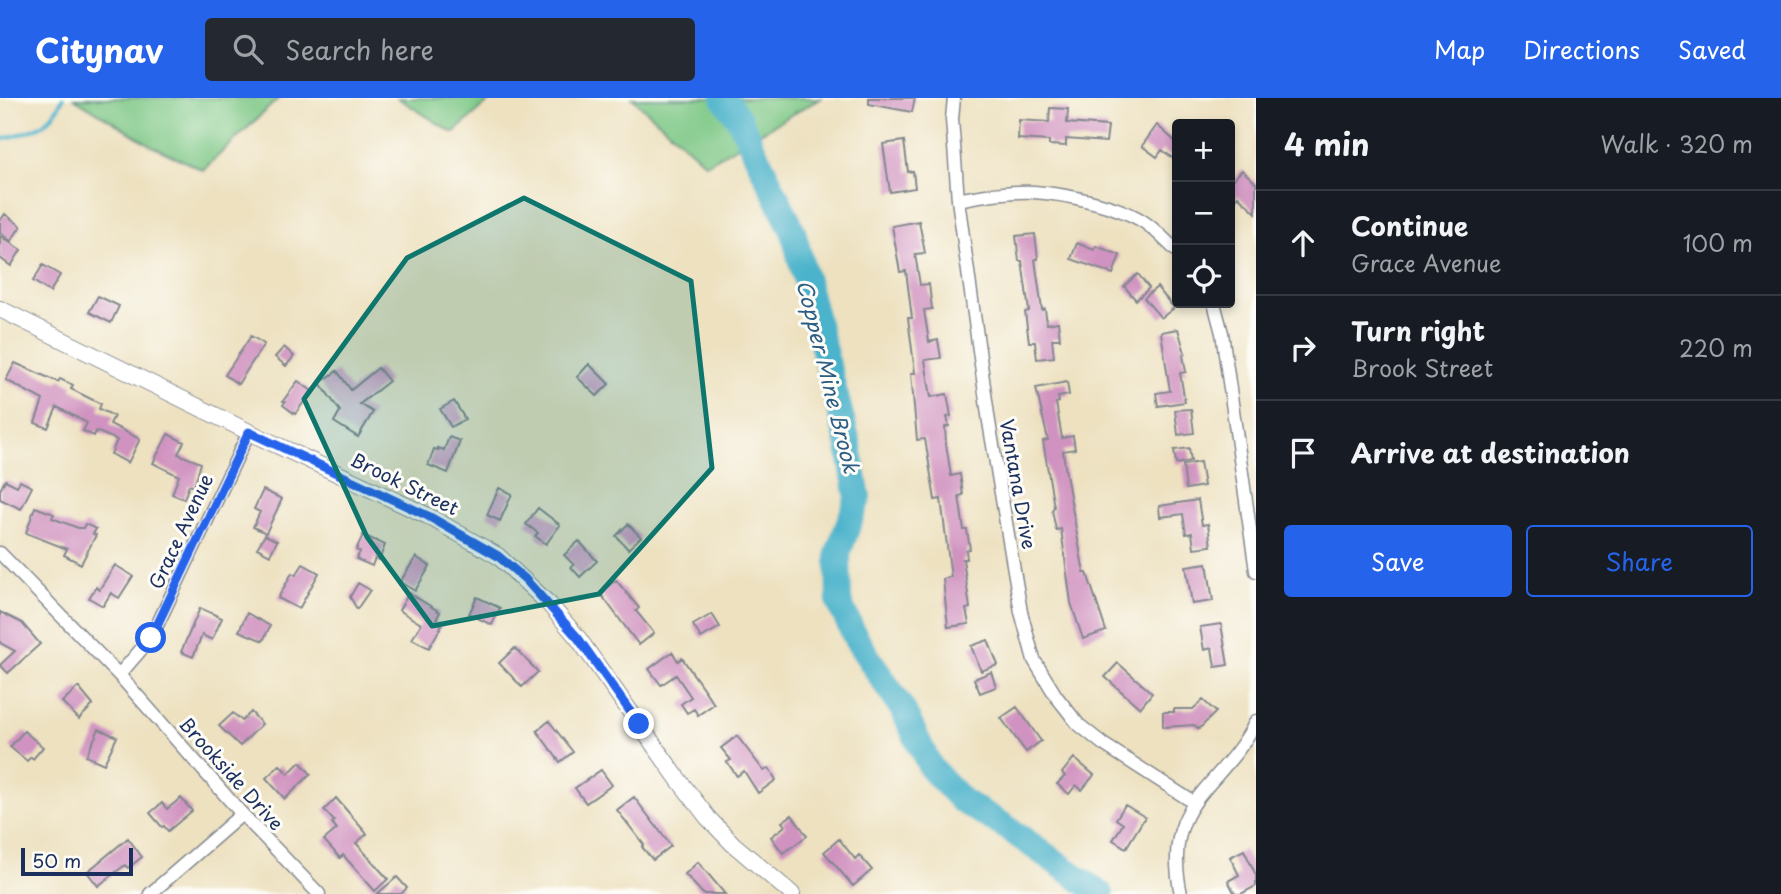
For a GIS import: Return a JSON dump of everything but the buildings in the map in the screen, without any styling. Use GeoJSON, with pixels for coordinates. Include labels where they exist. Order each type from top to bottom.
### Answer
{"type":"FeatureCollection","features":[{"type":"Feature","properties":{"kind":"street","name":"Vantana Drive"},"geometry":{"type":"LineString","coordinates":[[954,98],[952,119],[958,200],[989,422],[1021,612],[1034,660],[1056,696],[1078,724],[1103,744],[1193,802]]}},
{"type":"Feature","properties":{"kind":"street"},"geometry":{"type":"LineString","coordinates":[[958,200],[1034,192],[1074,198],[1109,207],[1143,222],[1172,247]]}},
{"type":"Feature","properties":{"kind":"street"},"geometry":{"type":"LineString","coordinates":[[1215,308],[1222,333],[1256,571]]}},
{"type":"Feature","properties":{"kind":"street","name":"Brook Street"},"geometry":{"type":"LineString","coordinates":[[0,309],[249,432],[428,516],[498,556],[525,579],[578,638],[708,818],[733,844],[792,894]]}},
{"type":"Feature","properties":{"kind":"street","name":"Grace Avenue"},"geometry":{"type":"LineString","coordinates":[[119,675],[151,638],[249,432]]}},
{"type":"Feature","properties":{"kind":"street"},"geometry":{"type":"LineString","coordinates":[[0,553],[119,675]]}},
{"type":"Feature","properties":{"kind":"street","name":"Brookside Drive"},"geometry":{"type":"LineString","coordinates":[[119,675],[242,814],[319,894]]}},
{"type":"Feature","properties":{"kind":"street"},"geometry":{"type":"LineString","coordinates":[[1181,894],[1177,860],[1184,820],[1193,802],[1238,749],[1256,720]]}},
{"type":"Feature","properties":{"kind":"street"},"geometry":{"type":"LineString","coordinates":[[150,894],[242,814]]}},
{"type":"Feature","properties":{"kind":"highlighted area"},"geometry":{"type":"Polygon","coordinates":[[[524,198],[691,281],[712,468],[599,594],[432,626],[367,537],[304,399],[407,258],[524,198]]]}},
{"type":"Feature","properties":{"kind":"green space"},"geometry":{"type":"Polygon","coordinates":[[[74,98],[279,98],[203,170],[154,147],[74,98]]]}},
{"type":"Feature","properties":{"kind":"green space"},"geometry":{"type":"Polygon","coordinates":[[[398,98],[493,98],[453,133],[398,98]]]}},
{"type":"Feature","properties":{"kind":"green space"},"geometry":{"type":"Polygon","coordinates":[[[632,98],[821,98],[706,164],[632,98]]]}},
{"type":"Feature","properties":{"kind":"waterway"},"geometry":{"type":"LineString","coordinates":[[0,140],[38,128],[51,117],[63,98]]}},
{"type":"Feature","properties":{"kind":"waterway","name":"Copper Mine Brook"},"geometry":{"type":"LineString","coordinates":[[724,98],[739,119],[793,231],[849,447],[858,498],[838,553],[839,602],[856,639],[903,710],[931,768],[962,801],[1006,827],[1101,894]]}},
{"type":"Feature","properties":{"kind":"route"},"geometry":{"type":"LineString","coordinates":[[151,638],[249,432],[428,516],[498,556],[525,579],[578,638],[639,724]]}}]}
